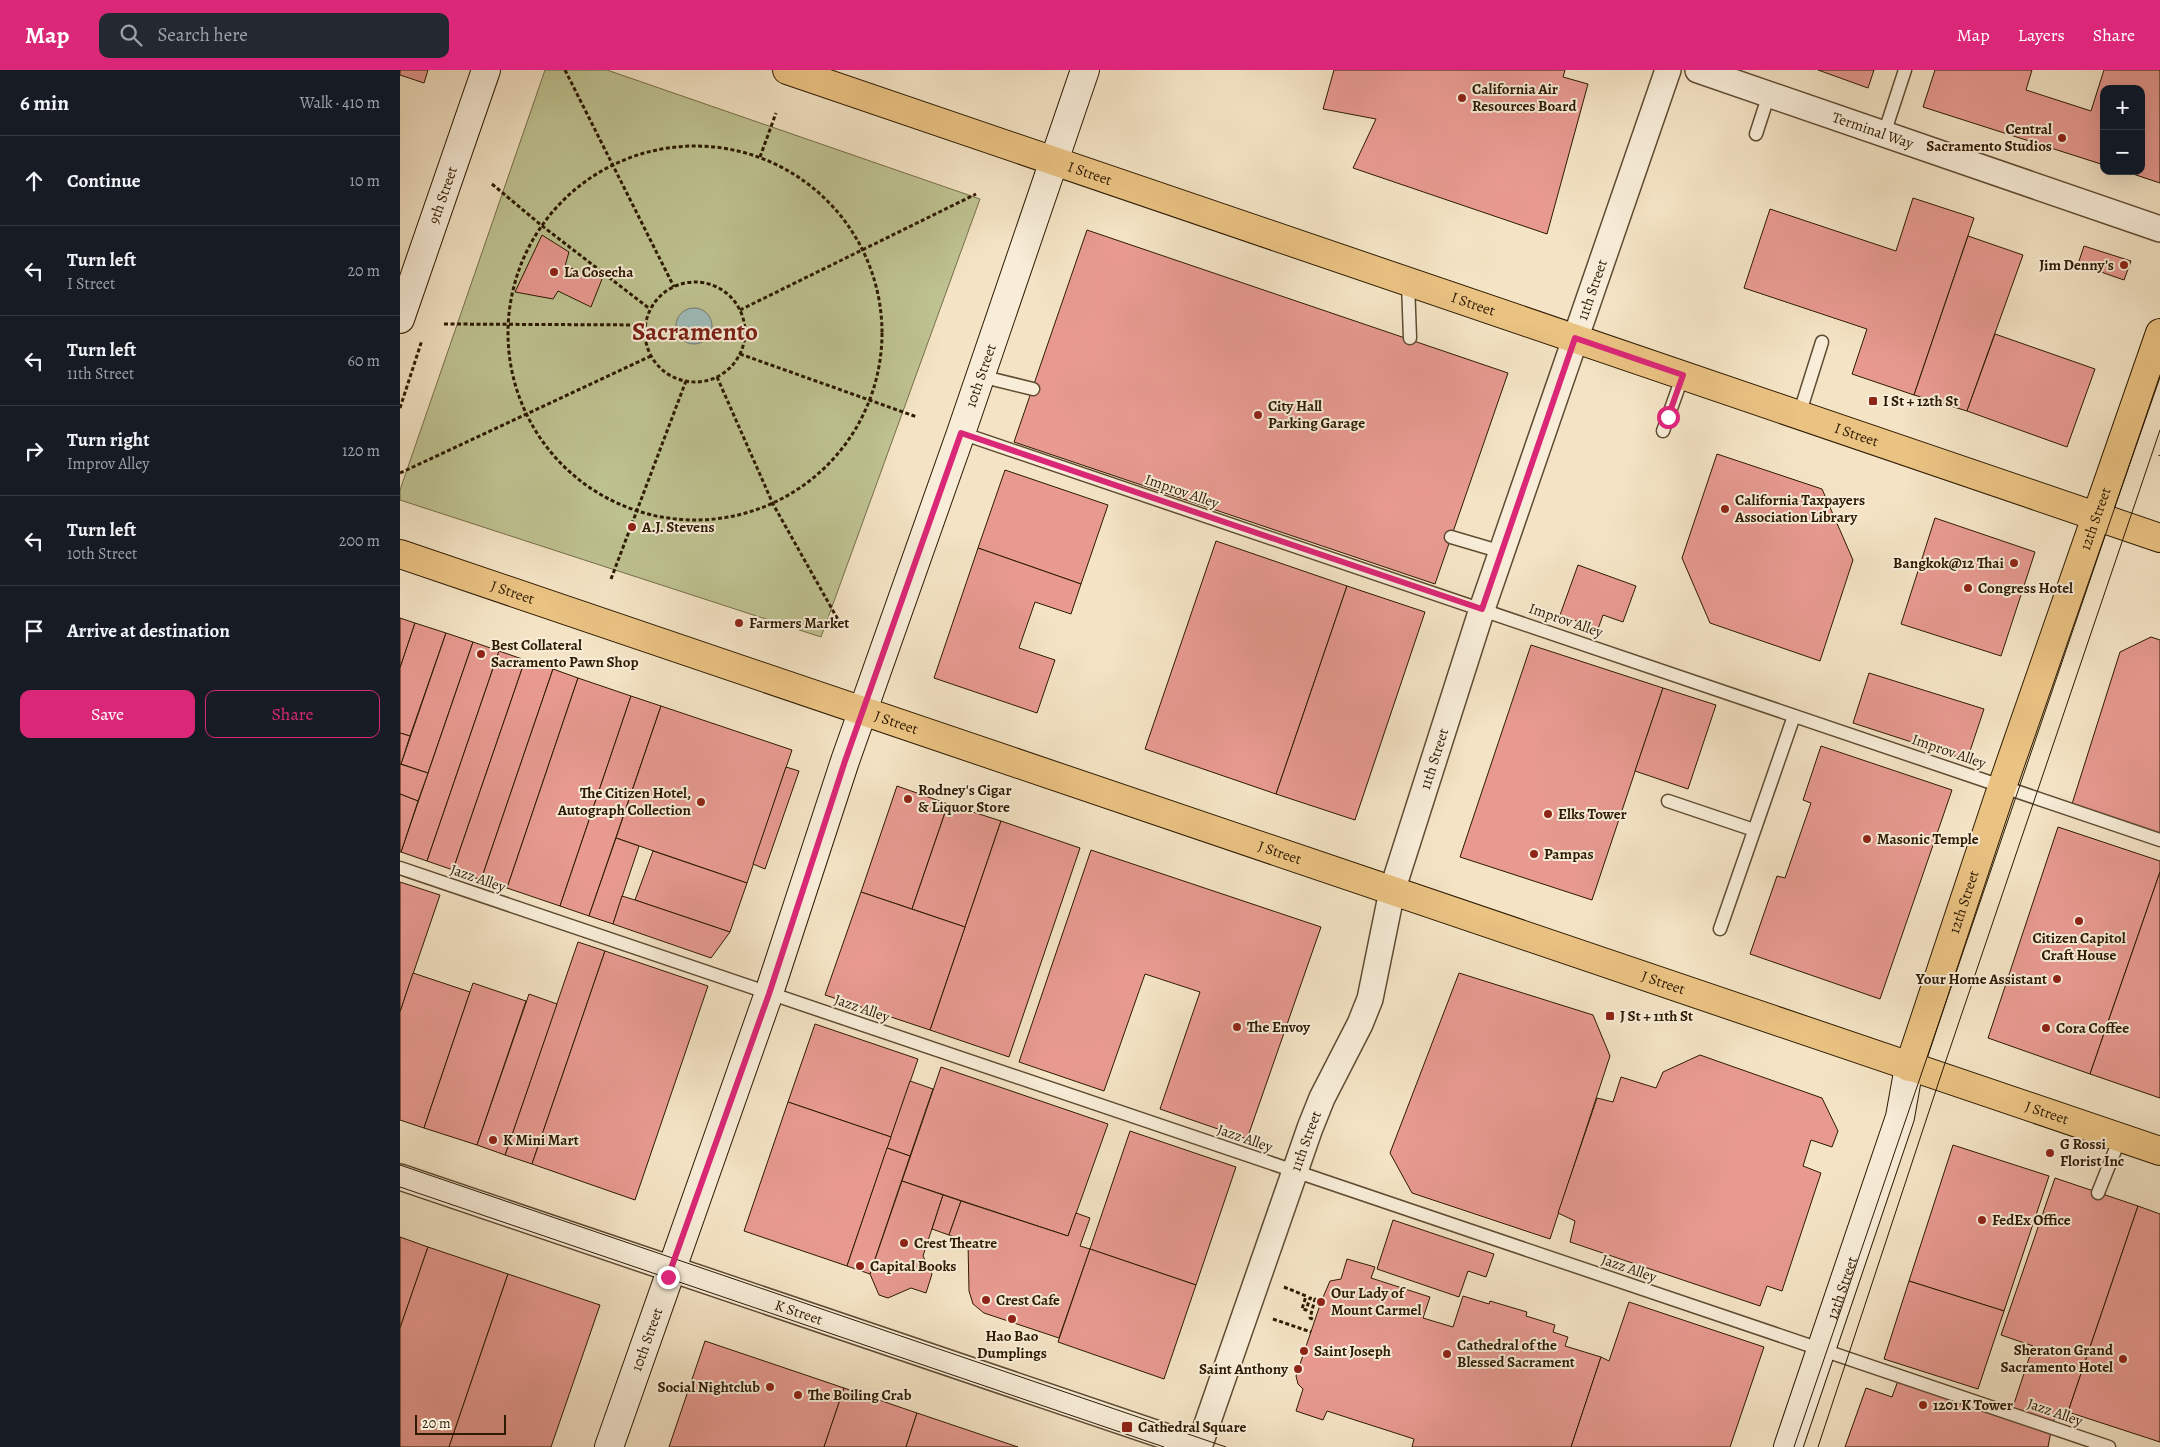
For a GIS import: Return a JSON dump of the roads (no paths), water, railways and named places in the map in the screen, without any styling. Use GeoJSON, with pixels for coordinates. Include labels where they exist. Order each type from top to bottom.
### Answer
{"type":"FeatureCollection","features":[{"type":"Feature","properties":{"kind":"main road","name":"I Street"},"geometry":{"type":"LineString","coordinates":[[787,70],[2160,538]]}},
{"type":"Feature","properties":{"kind":"main road","name":"12th Street"},"geometry":{"type":"LineString","coordinates":[[1909,1067],[2002,787],[2098,516],[2160,333]]}},
{"type":"Feature","properties":{"kind":"main road","name":"J Street"},"geometry":{"type":"LineString","coordinates":[[400,554],[2160,1152]]}},
{"type":"Feature","properties":{"kind":"street","name":"9th Street"},"geometry":{"type":"LineString","coordinates":[[400,319],[486,70]]}},
{"type":"Feature","properties":{"kind":"street","name":"10th Street"},"geometry":{"type":"LineString","coordinates":[[609,1447],[769,994],[863,711],[961,433],[1085,70]]}},
{"type":"Feature","properties":{"kind":"street","name":"11th Street"},"geometry":{"type":"LineString","coordinates":[[1198,1447],[1322,1098],[1360,1024],[1370,998],[1392,891],[1482,609],[1668,70]]}},
{"type":"Feature","properties":{"kind":"street","name":"Terminal Way"},"geometry":{"type":"LineString","coordinates":[[1698,70],[2160,229]]}},
{"type":"Feature","properties":{"kind":"street","name":"12th Street"},"geometry":{"type":"LineString","coordinates":[[1788,1447],[1900,1117],[1909,1067]]}},
{"type":"Feature","properties":{"kind":"street","name":"K Street"},"geometry":{"type":"LineString","coordinates":[[400,1176],[1198,1447]]}},
{"type":"Feature","properties":{"kind":"lane"},"geometry":{"type":"LineString","coordinates":[[1884,134],[1905,70]]}},
{"type":"Feature","properties":{"kind":"lane"},"geometry":{"type":"LineString","coordinates":[[1756,134],[1769,94]]}},
{"type":"Feature","properties":{"kind":"lane"},"geometry":{"type":"LineString","coordinates":[[1408,283],[1410,338]]}},
{"type":"Feature","properties":{"kind":"lane"},"geometry":{"type":"LineString","coordinates":[[1799,415],[1822,342]]}},
{"type":"Feature","properties":{"kind":"lane"},"geometry":{"type":"LineString","coordinates":[[1664,430],[1683,375]]}},
{"type":"Feature","properties":{"kind":"lane"},"geometry":{"type":"LineString","coordinates":[[980,376],[1033,388]]}},
{"type":"Feature","properties":{"kind":"lane","name":"Improv Alley"},"geometry":{"type":"LineString","coordinates":[[961,433],[2160,840]]}},
{"type":"Feature","properties":{"kind":"lane"},"geometry":{"type":"LineString","coordinates":[[1451,537],[1502,552]]}},
{"type":"Feature","properties":{"kind":"lane"},"geometry":{"type":"LineString","coordinates":[[1720,929],[1794,716]]}},
{"type":"Feature","properties":{"kind":"lane"},"geometry":{"type":"LineString","coordinates":[[1668,801],[1754,830]]}},
{"type":"Feature","properties":{"kind":"lane","name":"Jazz Alley"},"geometry":{"type":"LineString","coordinates":[[400,868],[2109,1447]]}},
{"type":"Feature","properties":{"kind":"lane"},"geometry":{"type":"LineString","coordinates":[[2098,1193],[2120,1138]]}},
{"type":"Feature","properties":{"kind":"water"},"geometry":{"type":"Polygon","coordinates":[[[694,308],[701,309],[707,313],[711,319],[711,333],[707,339],[701,343],[694,344],[687,343],[681,339],[677,333],[676,326],[677,319],[681,313],[687,309],[694,308]]]}},
{"type":"Feature","properties":{"kind":"tram line"},"geometry":{"type":"LineString","coordinates":[[1794,1447],[2160,375]]}},
{"type":"Feature","properties":{"kind":"tram line"},"geometry":{"type":"LineString","coordinates":[[1818,1447],[1940,1078],[2160,430]]}},
{"type":"Feature","properties":{"kind":"tram line"},"geometry":{"type":"LineString","coordinates":[[400,1165],[1226,1447]]}},
{"type":"Feature","properties":{"kind":"tram line"},"geometry":{"type":"LineString","coordinates":[[400,1187],[1164,1447]]}},
{"type":"Feature","properties":{"kind":"place","name":"California Air Resources Board"},"geometry":{"type":"Point","coordinates":[1462,98]}},
{"type":"Feature","properties":{"kind":"place","name":"Central Sacramento Studios"},"geometry":{"type":"Point","coordinates":[2062,138]}},
{"type":"Feature","properties":{"kind":"place","name":"Jim Denny's"},"geometry":{"type":"Point","coordinates":[2124,265]}},
{"type":"Feature","properties":{"kind":"place","name":"La Cosecha"},"geometry":{"type":"Point","coordinates":[554,272]}},
{"type":"Feature","properties":{"kind":"place","name":"I St + 12th St"},"geometry":{"type":"Point","coordinates":[1873,401]}},
{"type":"Feature","properties":{"kind":"place","name":"City Hall Parking Garage"},"geometry":{"type":"Point","coordinates":[1258,415]}},
{"type":"Feature","properties":{"kind":"place","name":"California Taxpayers Association Library"},"geometry":{"type":"Point","coordinates":[1725,509]}},
{"type":"Feature","properties":{"kind":"place","name":"A.J. Stevens"},"geometry":{"type":"Point","coordinates":[632,527]}},
{"type":"Feature","properties":{"kind":"place","name":"Bangkok@12 Thai"},"geometry":{"type":"Point","coordinates":[2014,563]}},
{"type":"Feature","properties":{"kind":"place","name":"Congress Hotel"},"geometry":{"type":"Point","coordinates":[1968,588]}},
{"type":"Feature","properties":{"kind":"place","name":"Farmers Market"},"geometry":{"type":"Point","coordinates":[739,623]}},
{"type":"Feature","properties":{"kind":"place","name":"Best Collateral Sacramento Pawn Shop"},"geometry":{"type":"Point","coordinates":[481,654]}},
{"type":"Feature","properties":{"kind":"place","name":"Rodney's Cigar & Liquor Store"},"geometry":{"type":"Point","coordinates":[908,799]}},
{"type":"Feature","properties":{"kind":"place","name":"The Citizen Hotel, Autograph Collection"},"geometry":{"type":"Point","coordinates":[701,802]}},
{"type":"Feature","properties":{"kind":"place","name":"Elks Tower"},"geometry":{"type":"Point","coordinates":[1548,814]}},
{"type":"Feature","properties":{"kind":"place","name":"Masonic Temple"},"geometry":{"type":"Point","coordinates":[1867,839]}},
{"type":"Feature","properties":{"kind":"place","name":"Pampas"},"geometry":{"type":"Point","coordinates":[1534,854]}},
{"type":"Feature","properties":{"kind":"place","name":"Citizen Capitol Craft House"},"geometry":{"type":"Point","coordinates":[2079,921]}},
{"type":"Feature","properties":{"kind":"place","name":"Your Home Assistant"},"geometry":{"type":"Point","coordinates":[2057,979]}},
{"type":"Feature","properties":{"kind":"place","name":"J St + 11th St"},"geometry":{"type":"Point","coordinates":[1610,1016]}},
{"type":"Feature","properties":{"kind":"place","name":"The Envoy"},"geometry":{"type":"Point","coordinates":[1237,1027]}},
{"type":"Feature","properties":{"kind":"place","name":"Cora Coffee"},"geometry":{"type":"Point","coordinates":[2046,1028]}},
{"type":"Feature","properties":{"kind":"place","name":"K Mini Mart"},"geometry":{"type":"Point","coordinates":[493,1140]}},
{"type":"Feature","properties":{"kind":"place","name":"G Rossi Florist Inc"},"geometry":{"type":"Point","coordinates":[2050,1153]}},
{"type":"Feature","properties":{"kind":"place","name":"FedEx Office"},"geometry":{"type":"Point","coordinates":[1982,1220]}},
{"type":"Feature","properties":{"kind":"place","name":"Crest Theatre"},"geometry":{"type":"Point","coordinates":[904,1243]}},
{"type":"Feature","properties":{"kind":"place","name":"Capital Books"},"geometry":{"type":"Point","coordinates":[860,1266]}},
{"type":"Feature","properties":{"kind":"place","name":"Crest Cafe"},"geometry":{"type":"Point","coordinates":[986,1300]}},
{"type":"Feature","properties":{"kind":"place","name":"Our Lady of Mount Carmel"},"geometry":{"type":"Point","coordinates":[1321,1302]}},
{"type":"Feature","properties":{"kind":"place","name":"Hao Bao Dumplings"},"geometry":{"type":"Point","coordinates":[1012,1319]}},
{"type":"Feature","properties":{"kind":"place","name":"Saint Joseph"},"geometry":{"type":"Point","coordinates":[1304,1351]}},
{"type":"Feature","properties":{"kind":"place","name":"Cathedral of the Blessed Sacrament"},"geometry":{"type":"Point","coordinates":[1447,1354]}},
{"type":"Feature","properties":{"kind":"place","name":"Sheraton Grand Sacramento Hotel"},"geometry":{"type":"Point","coordinates":[2123,1359]}},
{"type":"Feature","properties":{"kind":"place","name":"Saint Anthony"},"geometry":{"type":"Point","coordinates":[1298,1369]}},
{"type":"Feature","properties":{"kind":"place","name":"Social Nightclub"},"geometry":{"type":"Point","coordinates":[770,1387]}},
{"type":"Feature","properties":{"kind":"place","name":"The Boiling Crab"},"geometry":{"type":"Point","coordinates":[798,1395]}},
{"type":"Feature","properties":{"kind":"place","name":"1201 K Tower"},"geometry":{"type":"Point","coordinates":[1923,1405]}},
{"type":"Feature","properties":{"kind":"place","name":"Cathedral Square"},"geometry":{"type":"Point","coordinates":[1127,1427]}},
{"type":"Feature","properties":{"kind":"district","name":"Sacramento"},"geometry":{"type":"Point","coordinates":[695,332]}}]}
